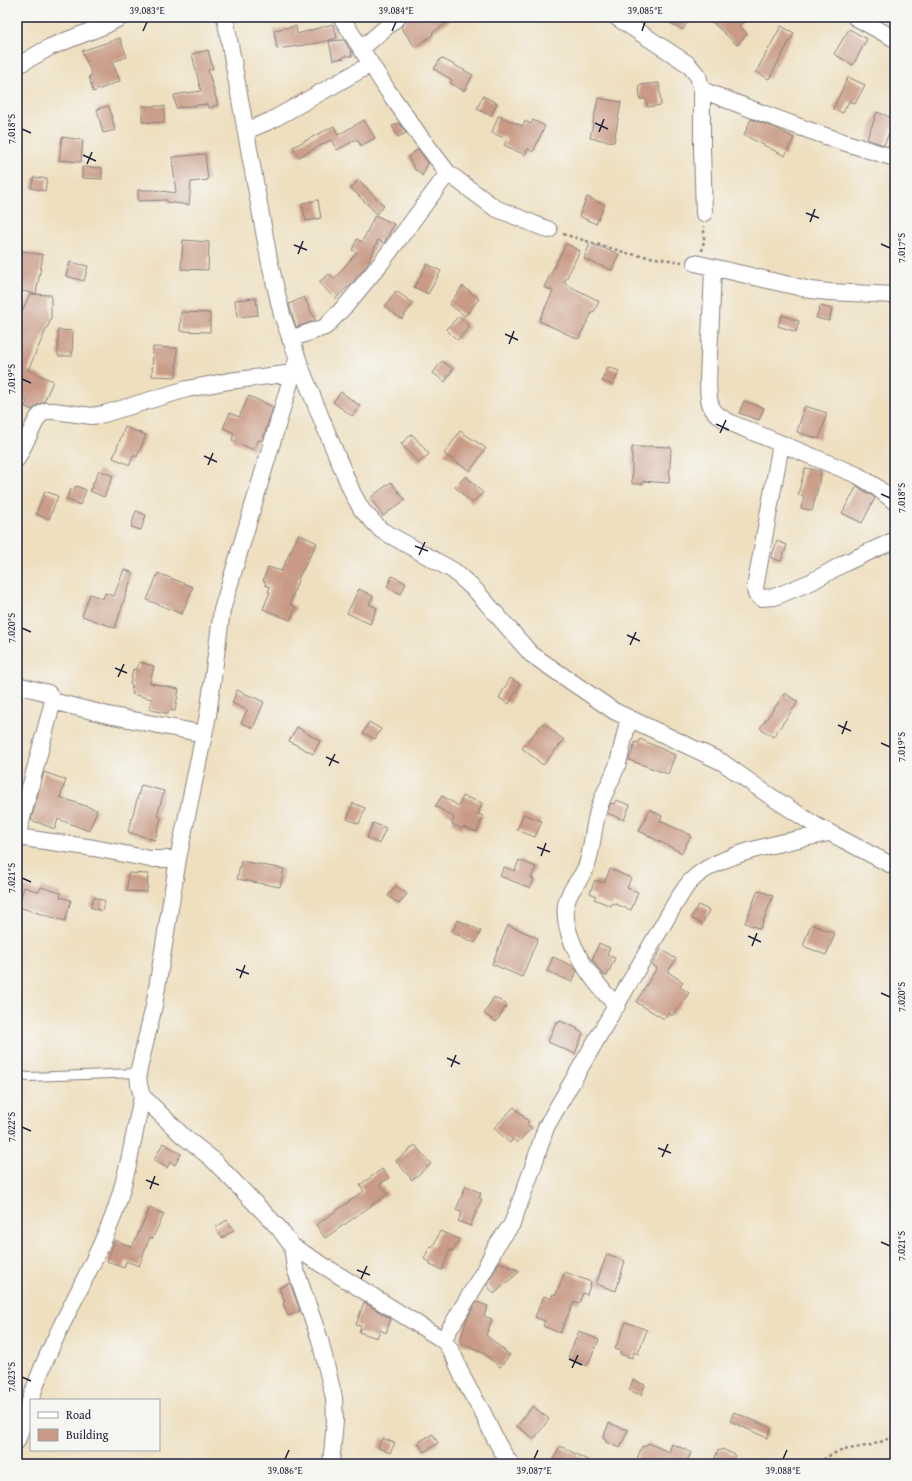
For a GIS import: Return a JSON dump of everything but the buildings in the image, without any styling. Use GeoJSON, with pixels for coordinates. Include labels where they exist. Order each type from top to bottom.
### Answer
{"type":"FeatureCollection","features":[{"type":"Feature","properties":{"kind":"street"},"geometry":{"type":"LineString","coordinates":[[17,66],[50,47],[106,25],[121,17]]}},
{"type":"Feature","properties":{"kind":"street"},"geometry":{"type":"LineString","coordinates":[[225,17],[269,259],[282,315],[290,339],[295,366],[326,430],[353,494],[362,510],[381,530],[454,571],[476,591],[531,654],[614,711],[722,762],[767,794],[815,825],[895,867]]}},
{"type":"Feature","properties":{"kind":"street"},"geometry":{"type":"LineString","coordinates":[[341,17],[418,135],[448,173],[495,208],[549,230]]}},
{"type":"Feature","properties":{"kind":"street"},"geometry":{"type":"LineString","coordinates":[[361,49],[398,17]]}},
{"type":"Feature","properties":{"kind":"street"},"geometry":{"type":"LineString","coordinates":[[616,17],[688,64],[698,76],[702,90],[704,213]]}},
{"type":"Feature","properties":{"kind":"street"},"geometry":{"type":"LineString","coordinates":[[855,17],[893,38]]}},
{"type":"Feature","properties":{"kind":"street"},"geometry":{"type":"LineString","coordinates":[[246,131],[272,120],[371,64]]}},
{"type":"Feature","properties":{"kind":"street"},"geometry":{"type":"LineString","coordinates":[[702,90],[781,121],[895,158]]}},
{"type":"Feature","properties":{"kind":"street"},"geometry":{"type":"LineString","coordinates":[[290,339],[325,327],[348,303],[448,173]]}},
{"type":"Feature","properties":{"kind":"street"},"geometry":{"type":"LineString","coordinates":[[694,263],[810,290],[895,295]]}},
{"type":"Feature","properties":{"kind":"street"},"geometry":{"type":"LineString","coordinates":[[713,267],[708,374],[711,406],[728,421],[857,475],[875,486],[895,502]]}},
{"type":"Feature","properties":{"kind":"street"},"geometry":{"type":"LineString","coordinates":[[17,459],[38,419],[42,413],[46,411],[92,416],[104,414],[187,389],[295,366]]}},
{"type":"Feature","properties":{"kind":"street"},"geometry":{"type":"LineString","coordinates":[[31,1399],[43,1365],[113,1218],[127,1168],[142,1096],[138,1073],[154,1006],[178,859],[208,715],[222,610],[295,366]]}},
{"type":"Feature","properties":{"kind":"street"},"geometry":{"type":"LineString","coordinates":[[781,444],[755,588],[756,594],[761,598],[774,597],[811,582],[845,563],[895,540]]}},
{"type":"Feature","properties":{"kind":"street"},"geometry":{"type":"LineString","coordinates":[[17,685],[43,690],[48,693],[52,701],[52,705],[17,837],[94,848],[150,859],[178,859]]}},
{"type":"Feature","properties":{"kind":"street"},"geometry":{"type":"LineString","coordinates":[[52,701],[108,716],[204,734]]}},
{"type":"Feature","properties":{"kind":"street"},"geometry":{"type":"LineString","coordinates":[[617,1006],[600,989],[582,961],[568,926],[566,905],[571,892],[586,866],[599,809],[617,764],[629,718]]}},
{"type":"Feature","properties":{"kind":"street"},"geometry":{"type":"LineString","coordinates":[[443,1340],[484,1271],[496,1246],[512,1224],[546,1127],[676,902],[692,880],[716,863],[734,856],[829,833]]}},
{"type":"Feature","properties":{"kind":"street"},"geometry":{"type":"LineString","coordinates":[[142,1096],[183,1136],[211,1158],[278,1227],[292,1246],[443,1340],[451,1348],[463,1377],[505,1461]]}},
{"type":"Feature","properties":{"kind":"street"},"geometry":{"type":"LineString","coordinates":[[292,1246],[295,1268],[320,1340],[334,1398],[335,1421],[331,1464]]}},
{"type":"Feature","properties":{"kind":"street"},"geometry":{"type":"LineString","coordinates":[[17,1441],[30,1402]]}},
{"type":"Feature","properties":{"kind":"lane"},"geometry":{"type":"LineString","coordinates":[[17,1076],[29,1077],[138,1073]]}},
{"type":"Feature","properties":{"kind":"path"},"geometry":{"type":"LineString","coordinates":[[549,230],[630,254],[694,263],[699,258],[702,251],[704,240],[704,213]]}},
{"type":"Feature","properties":{"kind":"path"},"geometry":{"type":"LineString","coordinates":[[819,1464],[830,1455],[856,1447],[872,1445],[895,1435]]}}]}
